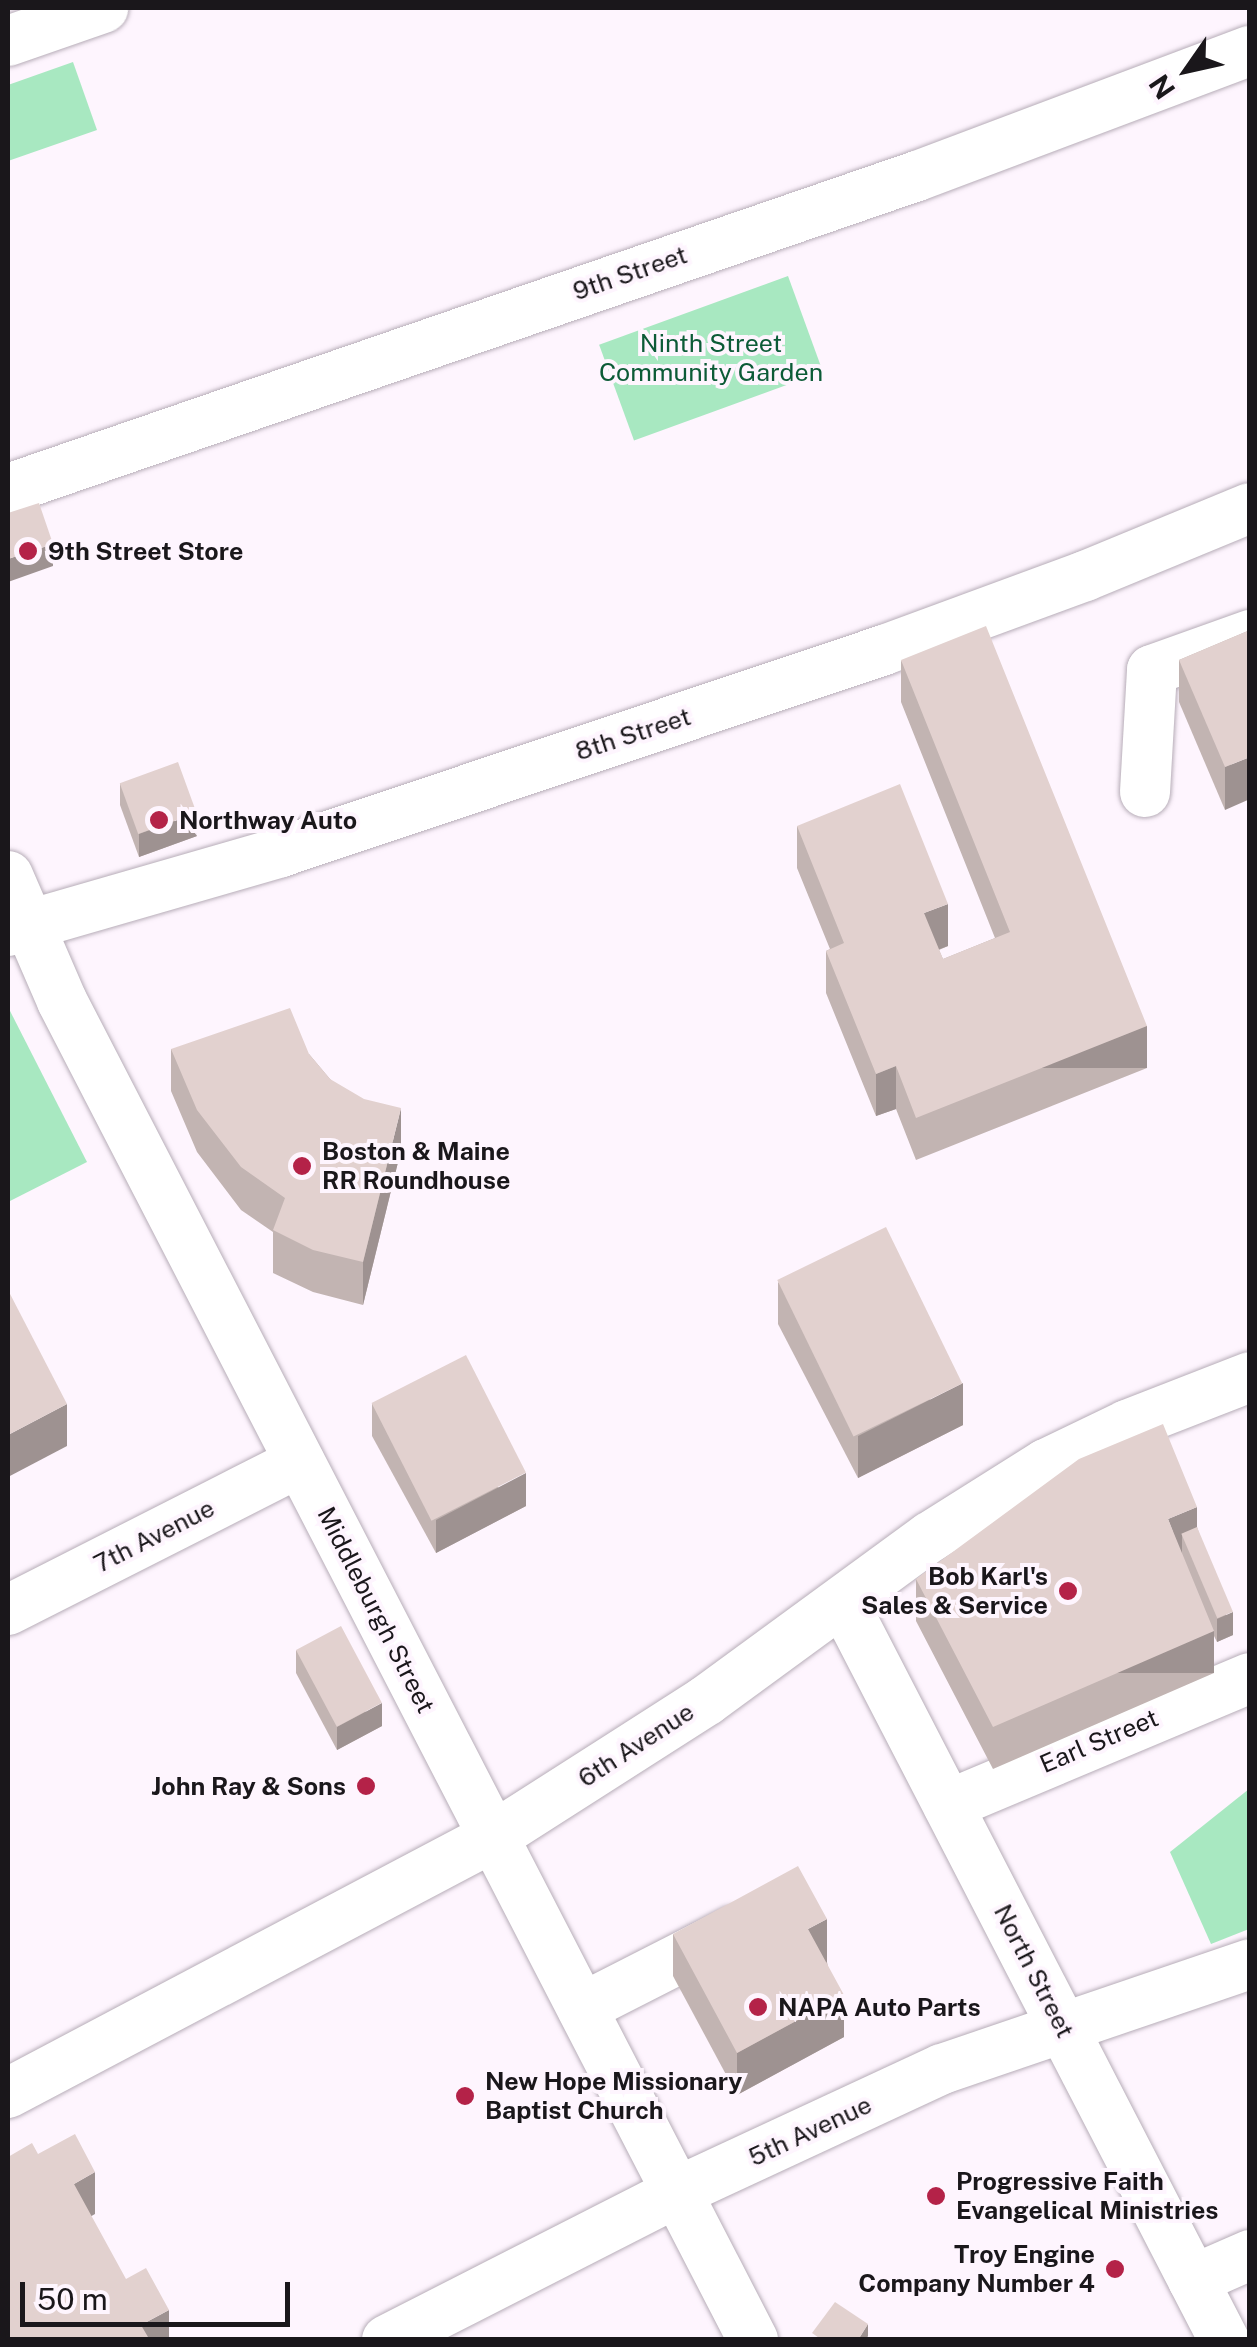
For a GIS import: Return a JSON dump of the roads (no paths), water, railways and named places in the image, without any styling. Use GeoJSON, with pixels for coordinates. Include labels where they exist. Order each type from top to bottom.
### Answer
{"type":"FeatureCollection","features":[{"type":"Feature","properties":{"kind":"street"},"geometry":{"type":"LineString","coordinates":[[8,41],[103,8]]}},
{"type":"Feature","properties":{"kind":"street","name":"9th Street"},"geometry":{"type":"LineString","coordinates":[[8,489],[917,176],[1250,51]]}},
{"type":"Feature","properties":{"kind":"street","name":"8th Street"},"geometry":{"type":"LineString","coordinates":[[18,928],[281,852],[865,656],[1084,576],[1250,508]]}},
{"type":"Feature","properties":{"kind":"street"},"geometry":{"type":"LineString","coordinates":[[1145,792],[1152,670],[1250,635]]}},
{"type":"Feature","properties":{"kind":"street","name":"Middleburgh Street"},"geometry":{"type":"LineString","coordinates":[[8,876],[18,928],[62,1002],[753,2340]]}},
{"type":"Feature","properties":{"kind":"street","name":"6th Avenue"},"geometry":{"type":"LineString","coordinates":[[8,2094],[494,1837],[707,1700],[930,1538],[1046,1464],[1127,1425],[1250,1377]]}},
{"type":"Feature","properties":{"kind":"street","name":"7th Avenue"},"geometry":{"type":"LineString","coordinates":[[8,1610],[300,1462]]}},
{"type":"Feature","properties":{"kind":"street","name":"North Street"},"geometry":{"type":"LineString","coordinates":[[843,1602],[1224,2340]]}},
{"type":"Feature","properties":{"kind":"street","name":"Earl Street"},"geometry":{"type":"LineString","coordinates":[[948,1804],[1250,1678]]}},
{"type":"Feature","properties":{"kind":"street"},"geometry":{"type":"LineString","coordinates":[[582,2008],[769,1912]]}},
{"type":"Feature","properties":{"kind":"street","name":"5th Avenue"},"geometry":{"type":"LineString","coordinates":[[388,2340],[677,2192],[942,2069],[1250,1964]]}},
{"type":"Feature","properties":{"kind":"street"},"geometry":{"type":"LineString","coordinates":[[1193,2280],[1250,2255]]}},
{"type":"Feature","properties":{"kind":"place","name":"9th Street Store"},"geometry":{"type":"Point","coordinates":[28,551]}},
{"type":"Feature","properties":{"kind":"place","name":"Northway Auto"},"geometry":{"type":"Point","coordinates":[159,820]}},
{"type":"Feature","properties":{"kind":"place","name":"Boston & Maine RR Roundhouse"},"geometry":{"type":"Point","coordinates":[302,1166]}},
{"type":"Feature","properties":{"kind":"place","name":"Bob Karl's Sales & Service"},"geometry":{"type":"Point","coordinates":[1068,1591]}},
{"type":"Feature","properties":{"kind":"place","name":"John Ray & Sons"},"geometry":{"type":"Point","coordinates":[366,1786]}},
{"type":"Feature","properties":{"kind":"place","name":"NAPA Auto Parts"},"geometry":{"type":"Point","coordinates":[758,2007]}},
{"type":"Feature","properties":{"kind":"place","name":"New Hope Missionary Baptist Church"},"geometry":{"type":"Point","coordinates":[465,2096]}},
{"type":"Feature","properties":{"kind":"place","name":"Progressive Faith Evangelical Ministries"},"geometry":{"type":"Point","coordinates":[936,2196]}},
{"type":"Feature","properties":{"kind":"place","name":"Troy Engine Company Number 4"},"geometry":{"type":"Point","coordinates":[1115,2269]}},
{"type":"Feature","properties":{"kind":"park label","name":"Ninth Street Community Garden"},"geometry":{"type":"Point","coordinates":[711,358]}}]}
